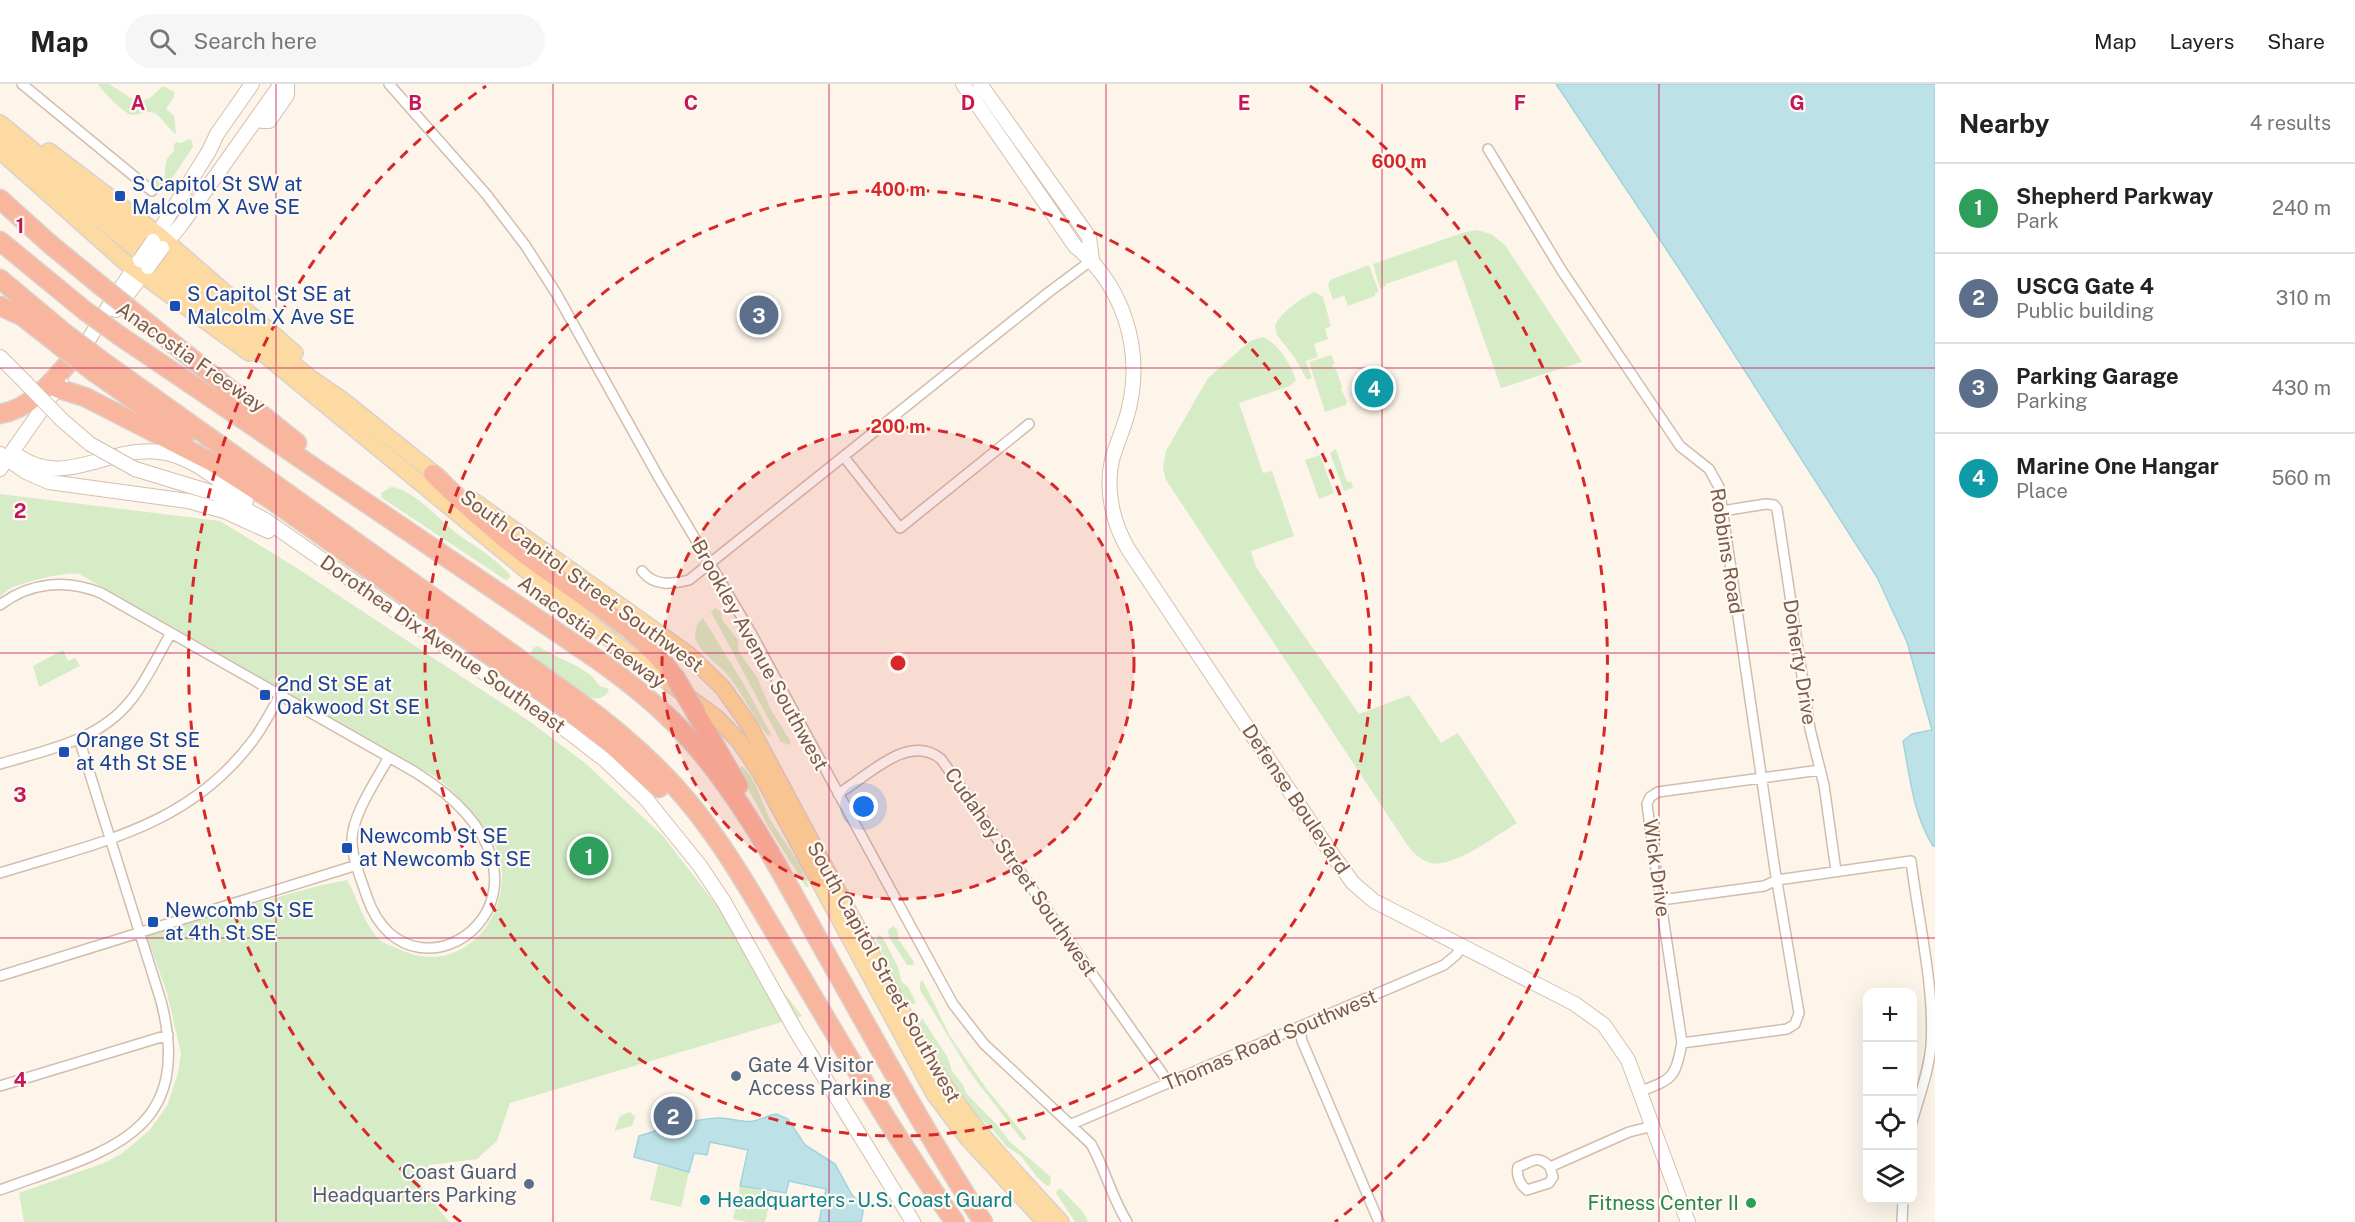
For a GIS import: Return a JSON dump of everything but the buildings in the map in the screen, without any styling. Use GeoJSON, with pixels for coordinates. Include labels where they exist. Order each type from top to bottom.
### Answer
{"type":"FeatureCollection","features":[{"type":"Feature","properties":{"kind":"highway"},"geometry":{"type":"LineString","coordinates":[[0,200],[51,246],[292,440],[378,504],[409,532]]}},
{"type":"Feature","properties":{"kind":"highway","name":"Anacostia Freeway"},"geometry":{"type":"LineString","coordinates":[[0,241],[84,310],[120,336],[616,673],[655,705],[690,740],[730,791],[772,858],[890,1067],[983,1222]]}},
{"type":"Feature","properties":{"kind":"highway"},"geometry":{"type":"LineString","coordinates":[[0,279],[63,340]]}},
{"type":"Feature","properties":{"kind":"highway"},"geometry":{"type":"LineString","coordinates":[[0,306],[63,340],[273,501]]}},
{"type":"Feature","properties":{"kind":"highway"},"geometry":{"type":"LineString","coordinates":[[0,414],[15,410],[36,398],[89,341]]}},
{"type":"Feature","properties":{"kind":"highway"},"geometry":{"type":"LineString","coordinates":[[98,366],[566,692],[628,741],[679,791],[715,835],[765,913],[891,1126],[955,1222]]}},
{"type":"Feature","properties":{"kind":"highway"},"geometry":{"type":"LineString","coordinates":[[56,388],[79,394],[176,441],[273,501],[532,684],[621,753],[663,791],[706,840],[791,960]]}},
{"type":"Feature","properties":{"kind":"highway"},"geometry":{"type":"LineString","coordinates":[[433,474],[464,504],[527,556],[640,636],[654,650],[676,679],[696,713],[901,1073],[918,1113]]}},
{"type":"Feature","properties":{"kind":"main road"},"geometry":{"type":"LineString","coordinates":[[0,112],[275,335],[344,400]]}},
{"type":"Feature","properties":{"kind":"main road","name":"South Capitol Street Southwest"},"geometry":{"type":"LineString","coordinates":[[0,123],[309,377],[344,400],[433,474],[668,638],[697,661],[723,688],[749,725],[923,1050],[947,1090],[983,1138],[1061,1222]]}},
{"type":"Feature","properties":{"kind":"main road"},"geometry":{"type":"LineString","coordinates":[[0,137],[622,650],[708,712],[739,741],[760,772],[934,1094],[968,1139],[1045,1222]]}},
{"type":"Feature","properties":{"kind":"main road"},"geometry":{"type":"LineString","coordinates":[[0,151],[141,268],[312,401],[349,424]]}},
{"type":"Feature","properties":{"kind":"street"},"geometry":{"type":"LineString","coordinates":[[22,84],[152,191]]}},
{"type":"Feature","properties":{"kind":"street"},"geometry":{"type":"LineString","coordinates":[[5,458],[89,341],[112,301],[141,268],[160,241],[217,134],[252,84]]}},
{"type":"Feature","properties":{"kind":"street"},"geometry":{"type":"LineString","coordinates":[[209,151],[221,138],[259,84]]}},
{"type":"Feature","properties":{"kind":"street","name":"Brookley Avenue Southwest"},"geometry":{"type":"LineString","coordinates":[[389,84],[486,194],[534,259],[566,310],[750,631],[953,1004],[984,1044],[1092,1144],[1126,1222]]}},
{"type":"Feature","properties":{"kind":"street"},"geometry":{"type":"LineString","coordinates":[[963,84],[1075,246],[1092,261]]}},
{"type":"Feature","properties":{"kind":"street"},"geometry":{"type":"LineString","coordinates":[[980,84],[1089,237],[1092,261]]}},
{"type":"Feature","properties":{"kind":"street"},"geometry":{"type":"LineString","coordinates":[[160,241],[181,225],[222,166],[282,85],[287,95],[269,121],[262,121],[239,150],[222,166]]}},
{"type":"Feature","properties":{"kind":"street","name":"Robbins Road"},"geometry":{"type":"LineString","coordinates":[[1488,149],[1563,271],[1680,447],[1712,472],[1718,483],[1777,880],[1799,1010],[1797,1022],[1784,1030],[1682,1043]]}},
{"type":"Feature","properties":{"kind":"street"},"geometry":{"type":"LineString","coordinates":[[642,571],[651,579],[673,584],[689,580],[1049,292],[1092,261]]}},
{"type":"Feature","properties":{"kind":"street","name":"Defense Boulevard"},"geometry":{"type":"LineString","coordinates":[[1092,261],[1121,306],[1130,331],[1133,354],[1131,399],[1113,459],[1110,482],[1116,520],[1125,543],[1350,880],[1385,907],[1571,1002],[1597,1019],[1619,1044],[1641,1091],[1688,1222]]}},
{"type":"Feature","properties":{"kind":"street","name":"Dorothea Dix Avenue Southeast"},"geometry":{"type":"LineString","coordinates":[[0,357],[62,420],[90,444],[135,469],[217,494],[267,521],[570,733],[605,760],[636,789],[674,831],[708,878],[796,1031],[913,1222]]}},
{"type":"Feature","properties":{"kind":"street"},"geometry":{"type":"LineString","coordinates":[[844,457],[900,528],[1029,424]]}},
{"type":"Feature","properties":{"kind":"street"},"geometry":{"type":"LineString","coordinates":[[5,458],[56,470],[138,452],[172,454],[212,476],[247,502],[267,521]]}},
{"type":"Feature","properties":{"kind":"street"},"geometry":{"type":"LineString","coordinates":[[5,458],[32,475],[49,482],[177,499],[224,511],[267,531],[337,572]]}},
{"type":"Feature","properties":{"kind":"street","name":"Doherty Drive"},"geometry":{"type":"LineString","coordinates":[[1722,511],[1764,505],[1776,507],[1810,729],[1820,770],[1836,871]]}},
{"type":"Feature","properties":{"kind":"street"},"geometry":{"type":"LineString","coordinates":[[0,605],[21,592],[39,586],[62,584],[79,586],[106,595],[171,633],[389,757],[422,776],[448,797],[476,826],[490,851],[495,872],[495,886],[484,916],[463,938],[448,944],[433,948],[409,944],[395,937],[383,927],[368,900],[352,846],[354,826],[389,757]]}},
{"type":"Feature","properties":{"kind":"street"},"geometry":{"type":"LineString","coordinates":[[0,764],[79,739],[106,724],[127,705],[171,633]]}},
{"type":"Feature","properties":{"kind":"street"},"geometry":{"type":"LineString","coordinates":[[0,873],[161,819],[204,790],[235,761],[255,738],[280,695]]}},
{"type":"Feature","properties":{"kind":"street"},"geometry":{"type":"LineString","coordinates":[[0,1190],[108,1150],[132,1134],[148,1116],[164,1087],[169,1065],[168,1035],[161,1001],[79,739]]}},
{"type":"Feature","properties":{"kind":"street","name":"Cudahey Street Southwest"},"geometry":{"type":"LineString","coordinates":[[838,794],[903,752],[922,749],[941,759],[1169,1083]]}},
{"type":"Feature","properties":{"kind":"street","name":"Wick Drive"},"geometry":{"type":"LineString","coordinates":[[1641,1091],[1664,1083],[1672,1076],[1682,1043],[1648,810],[1650,797],[1658,792],[1820,770]]}},
{"type":"Feature","properties":{"kind":"street"},"geometry":{"type":"LineString","coordinates":[[1661,900],[1764,886],[1777,880],[1911,861],[1930,994],[1932,1033],[1929,1062],[1917,1104]]}},
{"type":"Feature","properties":{"kind":"street"},"geometry":{"type":"LineString","coordinates":[[0,976],[357,865]]}},
{"type":"Feature","properties":{"kind":"street","name":"Thomas Road Southwest"},"geometry":{"type":"LineString","coordinates":[[1072,1124],[1444,965],[1456,956],[1462,947]]}},
{"type":"Feature","properties":{"kind":"street"},"geometry":{"type":"LineString","coordinates":[[1299,1027],[1302,1041],[1379,1222]]}},
{"type":"Feature","properties":{"kind":"street"},"geometry":{"type":"LineString","coordinates":[[0,1086],[168,1035]]}},
{"type":"Feature","properties":{"kind":"street"},"geometry":{"type":"LineString","coordinates":[[1550,1167],[1629,1132],[1653,1126]]}},
{"type":"Feature","properties":{"kind":"street"},"geometry":{"type":"LineString","coordinates":[[1902,1222],[1903,1204]]}},
{"type":"Feature","properties":{"kind":"green space"},"geometry":{"type":"Polygon","coordinates":[[[98,84],[109,84],[137,102],[150,98],[163,86],[174,92],[174,97],[166,109],[174,116],[176,134],[156,114],[150,112],[132,115],[123,110],[98,84]]]}},
{"type":"Feature","properties":{"kind":"green space"},"geometry":{"type":"Polygon","coordinates":[[[189,139],[193,147],[164,190],[160,190],[153,183],[157,178],[165,176],[166,162],[174,151],[174,144],[189,139]]]}},
{"type":"Feature","properties":{"kind":"green space"},"geometry":{"type":"Polygon","coordinates":[[[1477,230],[1491,234],[1505,245],[1582,362],[1501,388],[1456,260],[1386,284],[1380,289],[1373,264],[1462,233],[1477,230]]]}},
{"type":"Feature","properties":{"kind":"green space"},"geometry":{"type":"Polygon","coordinates":[[[1369,265],[1379,292],[1375,293],[1375,296],[1348,306],[1344,295],[1333,300],[1328,285],[1330,280],[1369,265]]]}},
{"type":"Feature","properties":{"kind":"green space"},"geometry":{"type":"Polygon","coordinates":[[[1315,292],[1323,297],[1331,326],[1325,329],[1328,339],[1314,344],[1318,357],[1306,361],[1312,378],[1307,380],[1295,358],[1277,335],[1275,326],[1292,306],[1315,292]]]}},
{"type":"Feature","properties":{"kind":"green space"},"geometry":{"type":"Polygon","coordinates":[[[1262,337],[1273,343],[1283,355],[1296,380],[1290,386],[1239,403],[1263,473],[1272,471],[1294,536],[1251,551],[1256,567],[1359,714],[1409,695],[1441,743],[1458,733],[1517,823],[1451,861],[1431,863],[1418,856],[1408,846],[1166,480],[1163,468],[1166,451],[1208,378],[1250,341],[1262,337]]]}},
{"type":"Feature","properties":{"kind":"green space"},"geometry":{"type":"Polygon","coordinates":[[[1331,355],[1335,364],[1332,365],[1336,369],[1347,401],[1346,405],[1325,412],[1309,362],[1331,355]]]}},
{"type":"Feature","properties":{"kind":"green space"},"geometry":{"type":"Polygon","coordinates":[[[1336,449],[1347,482],[1351,481],[1353,488],[1344,491],[1330,453],[1336,449]]]}},
{"type":"Feature","properties":{"kind":"green space"},"geometry":{"type":"Polygon","coordinates":[[[1320,455],[1334,493],[1319,499],[1305,460],[1320,455]]]}},
{"type":"Feature","properties":{"kind":"green space"},"geometry":{"type":"Polygon","coordinates":[[[391,487],[400,489],[418,500],[511,576],[507,580],[504,579],[382,498],[381,493],[391,487]]]}},
{"type":"Feature","properties":{"kind":"green space"},"geometry":{"type":"Polygon","coordinates":[[[0,494],[220,521],[300,570],[529,721],[585,763],[663,836],[802,1016],[510,1103],[497,1141],[477,1159],[429,1165],[419,1183],[449,1222],[24,1222],[19,1193],[104,1163],[121,1154],[149,1131],[167,1106],[178,1073],[181,1053],[167,993],[146,934],[347,880],[365,919],[380,940],[401,950],[423,956],[443,956],[461,949],[476,938],[489,923],[502,884],[501,863],[492,840],[467,806],[439,779],[79,574],[55,576],[25,583],[10,589],[0,597],[0,494]]]}},
{"type":"Feature","properties":{"kind":"green space"},"geometry":{"type":"Polygon","coordinates":[[[715,608],[721,612],[723,621],[738,640],[739,652],[757,677],[770,708],[791,742],[789,745],[781,742],[711,612],[715,608]]]}},
{"type":"Feature","properties":{"kind":"green space"},"geometry":{"type":"Polygon","coordinates":[[[703,618],[745,686],[772,736],[766,734],[727,674],[703,652],[697,643],[696,629],[703,618]]]}},
{"type":"Feature","properties":{"kind":"green space"},"geometry":{"type":"Polygon","coordinates":[[[538,646],[583,670],[609,691],[598,698],[581,692],[533,657],[531,653],[533,648],[538,646]]]}},
{"type":"Feature","properties":{"kind":"green space"},"geometry":{"type":"Polygon","coordinates":[[[63,650],[68,661],[75,658],[80,666],[39,687],[33,666],[63,650]]]}},
{"type":"Feature","properties":{"kind":"green space"},"geometry":{"type":"Polygon","coordinates":[[[742,766],[756,785],[771,821],[797,861],[809,887],[806,887],[765,820],[738,771],[742,766]]]}},
{"type":"Feature","properties":{"kind":"green space"},"geometry":{"type":"Polygon","coordinates":[[[893,926],[897,929],[899,940],[914,962],[913,965],[907,965],[889,937],[888,930],[893,926]]]}},
{"type":"Feature","properties":{"kind":"green space"},"geometry":{"type":"Polygon","coordinates":[[[878,935],[882,936],[898,967],[902,982],[908,987],[916,1002],[913,1005],[893,975],[876,940],[878,935]]]}},
{"type":"Feature","properties":{"kind":"green space"},"geometry":{"type":"Polygon","coordinates":[[[923,981],[950,1036],[1026,1140],[1022,1140],[971,1074],[920,990],[920,982],[923,981]]]}},
{"type":"Feature","properties":{"kind":"green space"},"geometry":{"type":"Polygon","coordinates":[[[922,1018],[948,1058],[952,1071],[966,1093],[1010,1142],[1051,1177],[1050,1185],[1047,1186],[1037,1177],[1021,1156],[1007,1147],[976,1114],[957,1089],[918,1027],[922,1018]]]}},
{"type":"Feature","properties":{"kind":"green space"},"geometry":{"type":"Polygon","coordinates":[[[630,1112],[635,1117],[632,1126],[614,1131],[620,1116],[630,1112]]]}},
{"type":"Feature","properties":{"kind":"green space"},"geometry":{"type":"Polygon","coordinates":[[[658,1165],[689,1172],[681,1207],[650,1200],[658,1165]]]}},
{"type":"Feature","properties":{"kind":"green space"},"geometry":{"type":"Polygon","coordinates":[[[740,1186],[772,1193],[765,1222],[733,1219],[740,1186]]]}},
{"type":"Feature","properties":{"kind":"green space"},"geometry":{"type":"Polygon","coordinates":[[[1058,1189],[1061,1189],[1083,1212],[1088,1222],[1075,1222],[1056,1193],[1058,1189]]]}},
{"type":"Feature","properties":{"kind":"water"},"geometry":{"type":"Polygon","coordinates":[[[1556,84],[1935,84],[1935,846],[1926,834],[1917,808],[1903,741],[1912,734],[1932,730],[1907,642],[1877,577],[1686,279],[1556,84]]]}},
{"type":"Feature","properties":{"kind":"water"},"geometry":{"type":"Polygon","coordinates":[[[776,1114],[788,1119],[805,1145],[835,1164],[852,1195],[861,1204],[863,1211],[861,1222],[819,1222],[826,1189],[789,1181],[786,1193],[740,1186],[748,1150],[710,1142],[707,1155],[694,1153],[689,1172],[634,1157],[639,1136],[707,1119],[721,1118],[750,1122],[776,1114]]]}},
{"type":"Feature","properties":{"kind":"place","name":"S Capitol St SW at Malcolm X Ave SE"},"geometry":{"type":"Point","coordinates":[120,196]}},
{"type":"Feature","properties":{"kind":"place","name":"S Capitol St SE at Malcolm X Ave SE"},"geometry":{"type":"Point","coordinates":[175,306]}},
{"type":"Feature","properties":{"kind":"place","name":"Parking Garage"},"geometry":{"type":"Point","coordinates":[759,315]}},
{"type":"Feature","properties":{"kind":"place","name":"Marine One Hangar"},"geometry":{"type":"Point","coordinates":[1374,388]}},
{"type":"Feature","properties":{"kind":"place","name":"2nd St SE at Oakwood St SE"},"geometry":{"type":"Point","coordinates":[265,695]}},
{"type":"Feature","properties":{"kind":"place","name":"Orange St SE at 4th St SE"},"geometry":{"type":"Point","coordinates":[64,752]}},
{"type":"Feature","properties":{"kind":"place","name":"Newcomb St SE at Newcomb St SE"},"geometry":{"type":"Point","coordinates":[347,848]}},
{"type":"Feature","properties":{"kind":"place","name":"Shepherd Parkway"},"geometry":{"type":"Point","coordinates":[589,856]}},
{"type":"Feature","properties":{"kind":"place","name":"Newcomb St SE at 4th St SE"},"geometry":{"type":"Point","coordinates":[153,922]}},
{"type":"Feature","properties":{"kind":"place","name":"Gate 4 Visitor Access Parking"},"geometry":{"type":"Point","coordinates":[736,1076]}},
{"type":"Feature","properties":{"kind":"place","name":"USCG Gate 4"},"geometry":{"type":"Point","coordinates":[673,1116]}},
{"type":"Feature","properties":{"kind":"place","name":"Coast Guard Headquarters Parking"},"geometry":{"type":"Point","coordinates":[529,1184]}},
{"type":"Feature","properties":{"kind":"place","name":"Headquarters - U.S. Coast Guard"},"geometry":{"type":"Point","coordinates":[705,1200]}},
{"type":"Feature","properties":{"kind":"place","name":"Fitness Center II"},"geometry":{"type":"Point","coordinates":[1751,1203]}}]}
